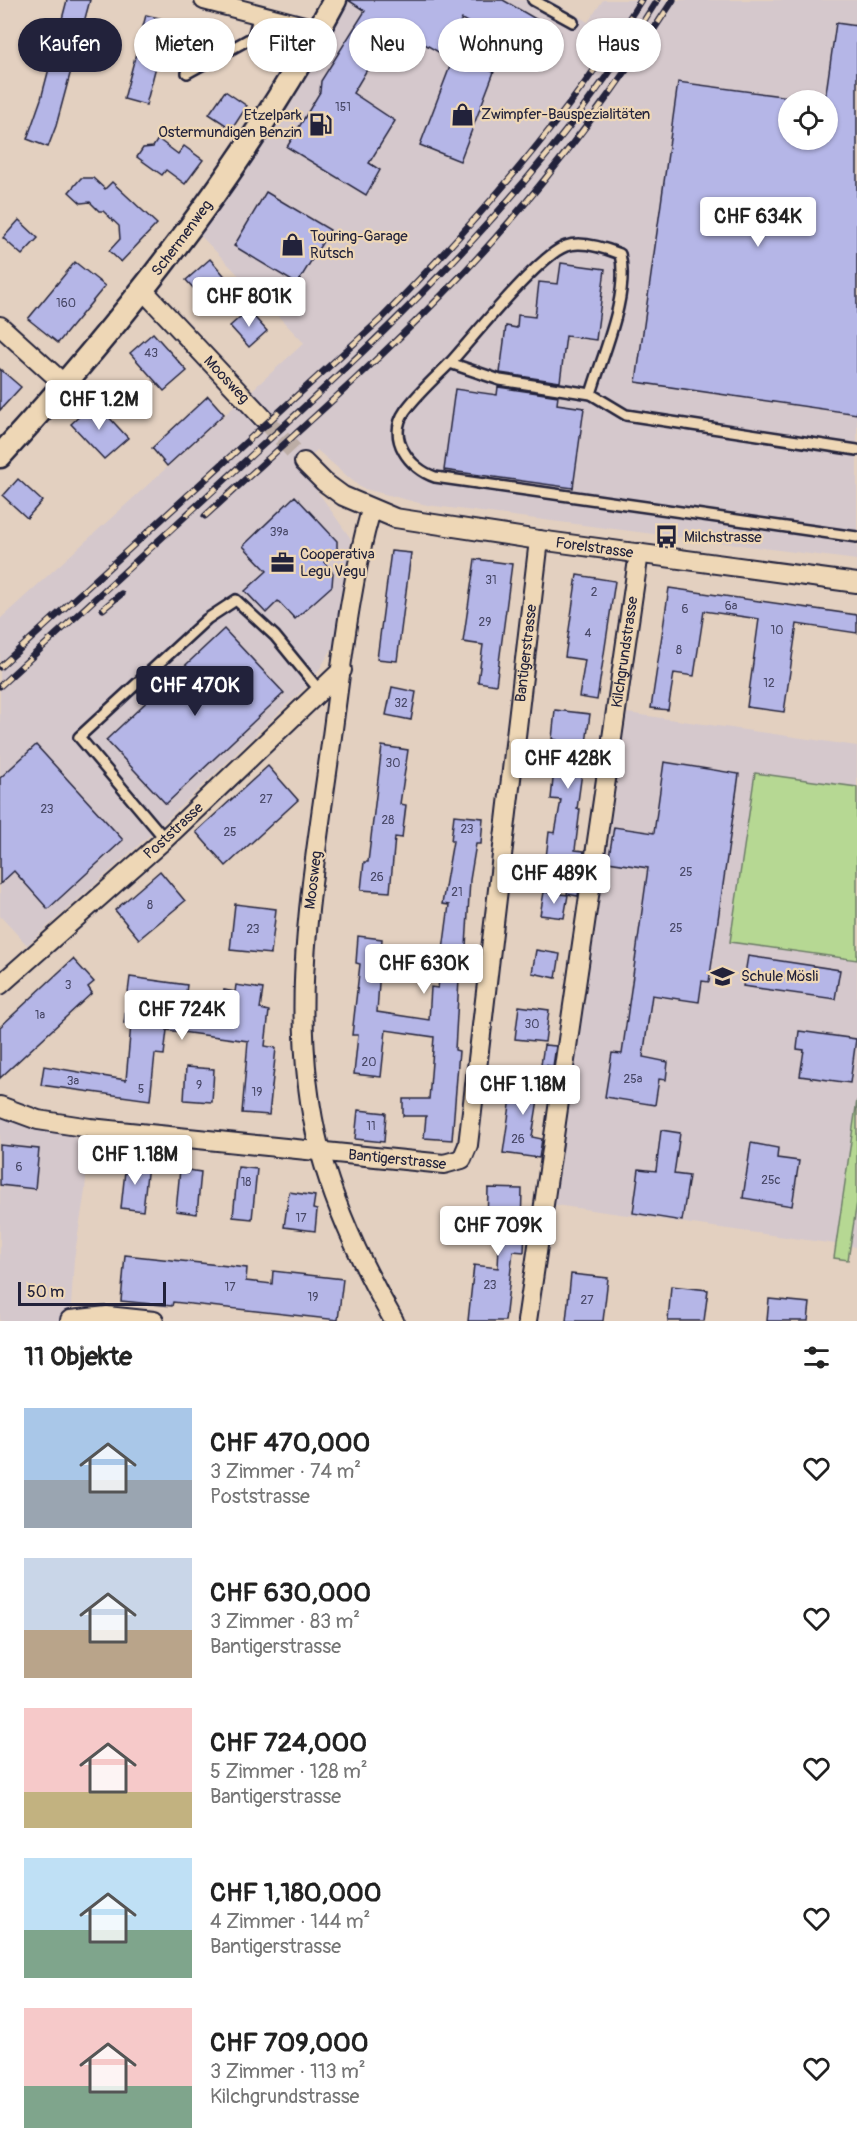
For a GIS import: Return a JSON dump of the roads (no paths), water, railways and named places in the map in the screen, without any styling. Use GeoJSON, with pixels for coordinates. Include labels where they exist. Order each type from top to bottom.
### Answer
{"type":"FeatureCollection","features":[{"type":"Feature","properties":{"kind":"street"},"geometry":{"type":"LineString","coordinates":[[204,0],[274,18]]}},
{"type":"Feature","properties":{"kind":"street","name":"Schermenweg"},"geometry":{"type":"LineString","coordinates":[[325,18],[335,0]]}},
{"type":"Feature","properties":{"kind":"street","name":"Schermenweg"},"geometry":{"type":"LineString","coordinates":[[0,456],[64,384],[142,289],[213,194],[292,72]]}},
{"type":"Feature","properties":{"kind":"street","name":"Moosweg"},"geometry":{"type":"LineString","coordinates":[[142,289],[263,418]]}},
{"type":"Feature","properties":{"kind":"street"},"geometry":{"type":"LineString","coordinates":[[0,326],[64,384]]}},
{"type":"Feature","properties":{"kind":"street"},"geometry":{"type":"LineString","coordinates":[[304,462],[324,482],[371,510]]}},
{"type":"Feature","properties":{"kind":"street","name":"Moosweg"},"geometry":{"type":"LineString","coordinates":[[371,510],[363,539],[342,670],[314,871],[304,969],[307,1070],[321,1153],[361,1258],[394,1321]]}},
{"type":"Feature","properties":{"kind":"street","name":"Forelstrasse"},"geometry":{"type":"LineString","coordinates":[[371,510],[425,523],[539,540],[857,582]]}},
{"type":"Feature","properties":{"kind":"street","name":"Bantigerstrasse"},"geometry":{"type":"LineString","coordinates":[[0,1106],[38,1120],[80,1127],[321,1153],[444,1164],[457,1162],[467,1151],[539,540]]}},
{"type":"Feature","properties":{"kind":"street","name":"Kilchgrundstrasse"},"geometry":{"type":"LineString","coordinates":[[527,1321],[639,553]]}},
{"type":"Feature","properties":{"kind":"street","name":"Poststrasse"},"geometry":{"type":"LineString","coordinates":[[0,985],[165,839],[342,670]]}},
{"type":"Feature","properties":{"kind":"street"},"geometry":{"type":"LineString","coordinates":[[70,1320],[107,1316],[154,1321]]}},
{"type":"Feature","properties":{"kind":"lane"},"geometry":{"type":"LineString","coordinates":[[533,0],[573,22]]}},
{"type":"Feature","properties":{"kind":"lane"},"geometry":{"type":"LineString","coordinates":[[187,73],[253,37],[259,14]]}},
{"type":"Feature","properties":{"kind":"lane"},"geometry":{"type":"LineString","coordinates":[[591,394],[620,299],[623,267],[620,254],[603,247],[567,245],[552,254],[528,277],[403,413],[399,433],[404,454],[418,469],[435,477],[857,537]]}},
{"type":"Feature","properties":{"kind":"lane"},"geometry":{"type":"LineString","coordinates":[[450,363],[500,380],[591,394],[626,415],[857,450]]}},
{"type":"Feature","properties":{"kind":"lane"},"geometry":{"type":"LineString","coordinates":[[165,839],[79,737],[207,619],[236,600],[275,636],[320,691]]}},
{"type":"Feature","properties":{"kind":"tunnel"},"geometry":{"type":"LineString","coordinates":[[263,418],[304,462]]}},
{"type":"Feature","properties":{"kind":"railway"},"geometry":{"type":"LineString","coordinates":[[0,667],[382,318],[418,281],[487,205],[552,126],[613,43],[641,0]]}},
{"type":"Feature","properties":{"kind":"railway"},"geometry":{"type":"LineString","coordinates":[[0,686],[310,401],[420,296],[472,241],[570,125],[615,64],[657,0]]}},
{"type":"Feature","properties":{"kind":"railway"},"geometry":{"type":"LineString","coordinates":[[205,516],[386,350],[444,293],[507,225],[594,115],[673,0]]}},
{"type":"Feature","properties":{"kind":"railway"},"geometry":{"type":"LineString","coordinates":[[103,609],[121,594]]}},
{"type":"Feature","properties":{"kind":"place","name":"Zwimpfer-Bauspezialitäten"},"geometry":{"type":"Point","coordinates":[463,114]}},
{"type":"Feature","properties":{"kind":"place","name":"Etzelpark Ostermundigen Benzin"},"geometry":{"type":"Point","coordinates":[320,124]}},
{"type":"Feature","properties":{"kind":"place","name":"Touring-Garage Rutsch"},"geometry":{"type":"Point","coordinates":[292,245]}},
{"type":"Feature","properties":{"kind":"place","name":"Milchstrasse"},"geometry":{"type":"Point","coordinates":[666,537]}},
{"type":"Feature","properties":{"kind":"place","name":"Cooperativa Legu Vegu"},"geometry":{"type":"Point","coordinates":[282,563]}},
{"type":"Feature","properties":{"kind":"place","name":"Schule Mösli"},"geometry":{"type":"Point","coordinates":[723,976]}}]}
